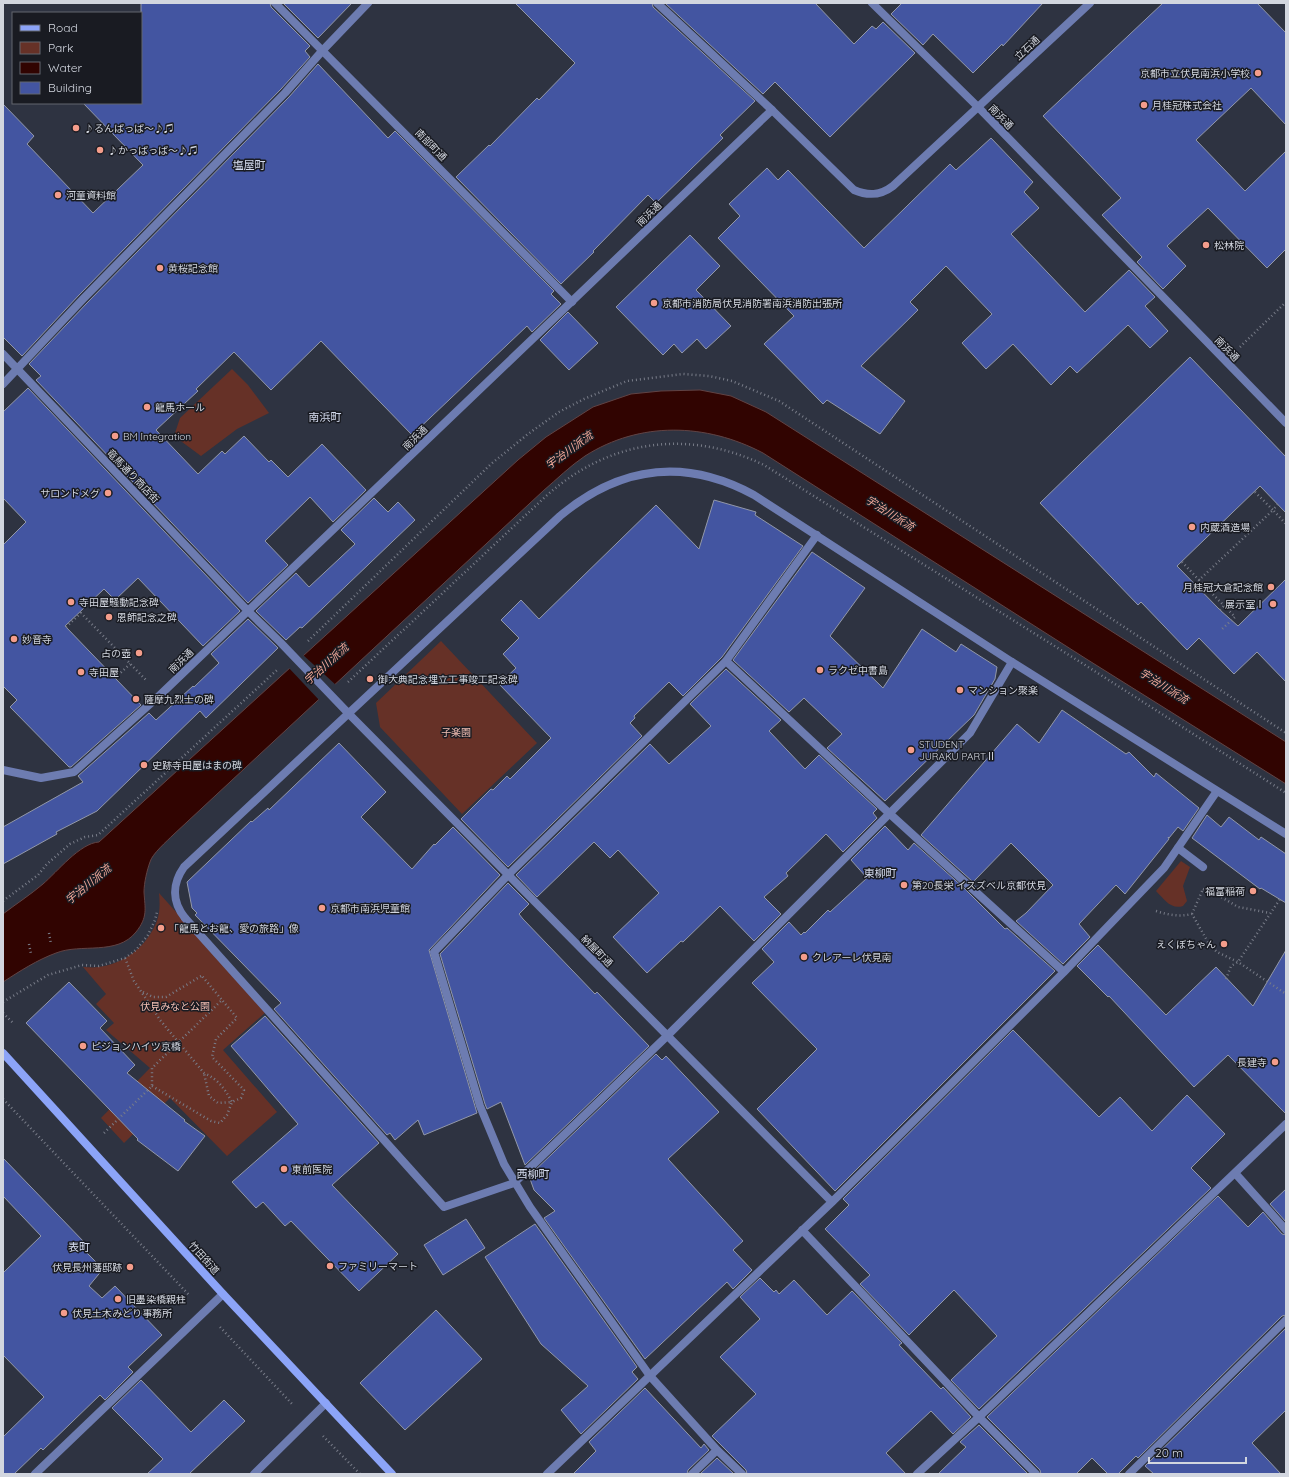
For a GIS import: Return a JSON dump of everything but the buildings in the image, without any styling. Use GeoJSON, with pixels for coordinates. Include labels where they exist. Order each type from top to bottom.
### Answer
{"type":"FeatureCollection","features":[{"type":"Feature","properties":{"kind":"main road","name":"竹田街道"},"geometry":{"type":"LineString","coordinates":[[4,1058],[89,1147],[223,1294],[392,1474]]}},
{"type":"Feature","properties":{"kind":"street","name":"南部町通"},"geometry":{"type":"LineString","coordinates":[[275,3],[572,302]]}},
{"type":"Feature","properties":{"kind":"street"},"geometry":{"type":"LineString","coordinates":[[3,384],[18,370],[83,299],[285,93],[323,50],[368,3]]}},
{"type":"Feature","properties":{"kind":"street"},"geometry":{"type":"LineString","coordinates":[[657,3],[772,110]]}},
{"type":"Feature","properties":{"kind":"street"},"geometry":{"type":"LineString","coordinates":[[872,3],[978,107]]}},
{"type":"Feature","properties":{"kind":"street","name":"立石通"},"geometry":{"type":"LineString","coordinates":[[978,107],[1090,3]]}},
{"type":"Feature","properties":{"kind":"street","name":"南浜通"},"geometry":{"type":"LineString","coordinates":[[3,770],[41,778],[74,772],[160,695],[772,110],[854,190],[870,195],[886,191],[893,186],[978,107],[1286,423]]}},
{"type":"Feature","properties":{"kind":"street","name":"竜馬通り商店街"},"geometry":{"type":"LineString","coordinates":[[3,354],[248,611]]}},
{"type":"Feature","properties":{"kind":"street"},"geometry":{"type":"LineString","coordinates":[[1012,662],[970,734],[667,1036],[514,1183],[444,1207],[185,918],[177,905],[175,889],[179,874],[184,867],[560,516],[583,498],[609,484],[637,475],[666,472],[689,473],[711,477],[738,487],[754,495],[1012,662],[1286,834]]}},
{"type":"Feature","properties":{"kind":"street"},"geometry":{"type":"LineString","coordinates":[[742,1474],[717,1450],[650,1376],[514,1183],[495,1145],[480,1106],[434,952],[508,875],[726,661],[817,536]]}},
{"type":"Feature","properties":{"kind":"street","name":"納屋町通"},"geometry":{"type":"LineString","coordinates":[[248,611],[832,1202]]}},
{"type":"Feature","properties":{"kind":"street"},"geometry":{"type":"LineString","coordinates":[[726,661],[890,814],[1064,972]]}},
{"type":"Feature","properties":{"kind":"street"},"geometry":{"type":"LineString","coordinates":[[547,1474],[832,1202],[1064,972],[1164,868],[1217,791]]}},
{"type":"Feature","properties":{"kind":"street"},"geometry":{"type":"LineString","coordinates":[[1178,848],[1203,867]]}},
{"type":"Feature","properties":{"kind":"street"},"geometry":{"type":"LineString","coordinates":[[917,1474],[979,1417],[1286,1124]]}},
{"type":"Feature","properties":{"kind":"street"},"geometry":{"type":"LineString","coordinates":[[1235,1173],[1286,1230]]}},
{"type":"Feature","properties":{"kind":"street"},"geometry":{"type":"LineString","coordinates":[[802,1230],[979,1417],[1036,1474]]}},
{"type":"Feature","properties":{"kind":"street"},"geometry":{"type":"LineString","coordinates":[[36,1474],[223,1294]]}},
{"type":"Feature","properties":{"kind":"street"},"geometry":{"type":"LineString","coordinates":[[1129,1474],[1286,1320]]}},
{"type":"Feature","properties":{"kind":"street"},"geometry":{"type":"LineString","coordinates":[[254,1474],[326,1403]]}},
{"type":"Feature","properties":{"kind":"street"},"geometry":{"type":"LineString","coordinates":[[692,1474],[717,1450]]}},
{"type":"Feature","properties":{"kind":"path"},"geometry":{"type":"LineString","coordinates":[[1226,362],[1286,302]]}},
{"type":"Feature","properties":{"kind":"path"},"geometry":{"type":"LineString","coordinates":[[304,645],[491,464],[528,434],[560,412],[584,399],[627,381],[683,374],[709,376],[732,381],[779,401],[1286,733]]}},
{"type":"Feature","properties":{"kind":"path"},"geometry":{"type":"LineString","coordinates":[[779,474],[1085,665],[1286,793]]}},
{"type":"Feature","properties":{"kind":"path"},"geometry":{"type":"LineString","coordinates":[[1255,492],[1286,524]]}},
{"type":"Feature","properties":{"kind":"path"},"geometry":{"type":"LineString","coordinates":[[1200,580],[1278,504]]}},
{"type":"Feature","properties":{"kind":"path"},"geometry":{"type":"LineString","coordinates":[[1182,562],[1235,617],[1222,629]]}},
{"type":"Feature","properties":{"kind":"path"},"geometry":{"type":"LineString","coordinates":[[1220,610],[1224,606]]}},
{"type":"Feature","properties":{"kind":"path"},"geometry":{"type":"LineString","coordinates":[[66,627],[81,613],[160,695]]}},
{"type":"Feature","properties":{"kind":"path"},"geometry":{"type":"LineString","coordinates":[[115,678],[130,664]]}},
{"type":"Feature","properties":{"kind":"path"},"geometry":{"type":"LineString","coordinates":[[3,901],[38,875],[46,864],[70,844],[85,836],[98,835],[281,666]]}},
{"type":"Feature","properties":{"kind":"path"},"geometry":{"type":"LineString","coordinates":[[1192,914],[1203,889],[1238,907],[1270,913]]}},
{"type":"Feature","properties":{"kind":"path"},"geometry":{"type":"LineString","coordinates":[[1226,979],[1231,966],[1238,962],[1280,899]]}},
{"type":"Feature","properties":{"kind":"path"},"geometry":{"type":"LineString","coordinates":[[1156,911],[1171,916],[1192,914]]}},
{"type":"Feature","properties":{"kind":"path"},"geometry":{"type":"LineString","coordinates":[[1192,914],[1209,944],[1217,952],[1238,962],[1286,994]]}},
{"type":"Feature","properties":{"kind":"path"},"geometry":{"type":"LineString","coordinates":[[49,932],[51,944]]}},
{"type":"Feature","properties":{"kind":"path"},"geometry":{"type":"LineString","coordinates":[[29,944],[31,954]]}},
{"type":"Feature","properties":{"kind":"path"},"geometry":{"type":"LineString","coordinates":[[125,958],[134,981],[167,1030],[204,1074],[209,1096],[218,1103],[232,1102],[241,1098],[244,1090],[212,1057],[216,1039],[237,1018],[202,976],[166,997],[153,997],[142,992]]}},
{"type":"Feature","properties":{"kind":"path"},"geometry":{"type":"LineString","coordinates":[[3,1002],[48,975],[82,965]]}},
{"type":"Feature","properties":{"kind":"path"},"geometry":{"type":"LineString","coordinates":[[89,1147],[152,1086],[152,1068],[222,1000]]}},
{"type":"Feature","properties":{"kind":"path"},"geometry":{"type":"LineString","coordinates":[[3,1013],[13,1023]]}},
{"type":"Feature","properties":{"kind":"path"},"geometry":{"type":"LineString","coordinates":[[204,1074],[212,1077],[223,1086],[232,1102]]}},
{"type":"Feature","properties":{"kind":"path"},"geometry":{"type":"LineString","coordinates":[[152,1086],[204,1117],[220,1123],[226,1115],[232,1102]]}},
{"type":"Feature","properties":{"kind":"path"},"geometry":{"type":"LineString","coordinates":[[3,1099],[360,1474]]}},
{"type":"Feature","properties":{"kind":"green space"},"geometry":{"type":"Polygon","coordinates":[[[232,369],[248,385],[269,413],[237,429],[201,456],[174,436],[180,418],[232,369]]]}},
{"type":"Feature","properties":{"kind":"green space","name":"子楽園"},"geometry":{"type":"Polygon","coordinates":[[[441,641],[537,743],[462,814],[380,727],[376,703],[441,641]]]}},
{"type":"Feature","properties":{"kind":"green space"},"geometry":{"type":"Polygon","coordinates":[[[1181,861],[1190,867],[1183,886],[1187,901],[1183,906],[1179,907],[1168,903],[1156,891],[1181,861]]]}},
{"type":"Feature","properties":{"kind":"green space","name":"伏見みなと公園"},"geometry":{"type":"Polygon","coordinates":[[[159,893],[266,1012],[223,1050],[277,1112],[227,1156],[170,1098],[124,1143],[101,1118],[150,1068],[106,1030],[114,1023],[96,1004],[106,994],[83,967],[96,967],[117,962],[126,958],[141,946],[153,930],[157,921],[160,907],[159,893]]]}},
{"type":"Feature","properties":{"kind":"water","name":"宇治川派流"},"geometry":{"type":"Polygon","coordinates":[[[700,390],[731,396],[766,412],[1286,742],[1286,784],[763,453],[741,443],[719,436],[673,430],[650,432],[628,437],[606,445],[585,456],[569,468],[167,841],[151,859],[144,892],[144,917],[140,927],[128,939],[109,947],[66,950],[56,953],[35,962],[3,982],[3,914],[43,884],[84,847],[99,842],[518,460],[546,437],[593,407],[631,394],[661,391],[700,390]]]}},
{"type":"Feature","properties":{"kind":"pier"},"geometry":{"type":"Polygon","coordinates":[[[302,654],[337,686],[320,701],[288,667],[302,654]]]}},
{"type":"Feature","properties":{"kind":"place","name":"京都市立伏見南浜小学校"},"geometry":{"type":"Point","coordinates":[1258,73]}},
{"type":"Feature","properties":{"kind":"place","name":"月桂冠株式会社"},"geometry":{"type":"Point","coordinates":[1144,105]}},
{"type":"Feature","properties":{"kind":"place","name":"♪るんぱっぱ〜♪♫"},"geometry":{"type":"Point","coordinates":[76,128]}},
{"type":"Feature","properties":{"kind":"place","name":"♪かっぱっぱ〜♪♫"},"geometry":{"type":"Point","coordinates":[100,150]}},
{"type":"Feature","properties":{"kind":"place","name":"河童資料館"},"geometry":{"type":"Point","coordinates":[58,195]}},
{"type":"Feature","properties":{"kind":"place","name":"松林院"},"geometry":{"type":"Point","coordinates":[1206,245]}},
{"type":"Feature","properties":{"kind":"place","name":"黄桜記念館"},"geometry":{"type":"Point","coordinates":[160,268]}},
{"type":"Feature","properties":{"kind":"place","name":"京都市消防局伏見消防署南浜消防出張所"},"geometry":{"type":"Point","coordinates":[654,303]}},
{"type":"Feature","properties":{"kind":"place","name":"龍馬ホール"},"geometry":{"type":"Point","coordinates":[147,407]}},
{"type":"Feature","properties":{"kind":"place","name":"BM Integration"},"geometry":{"type":"Point","coordinates":[115,436]}},
{"type":"Feature","properties":{"kind":"place","name":"サロンドメグ"},"geometry":{"type":"Point","coordinates":[108,493]}},
{"type":"Feature","properties":{"kind":"place","name":"内蔵酒造場"},"geometry":{"type":"Point","coordinates":[1192,527]}},
{"type":"Feature","properties":{"kind":"place","name":"月桂冠大倉記念館"},"geometry":{"type":"Point","coordinates":[1271,587]}},
{"type":"Feature","properties":{"kind":"place","name":"寺田屋騒動記念碑"},"geometry":{"type":"Point","coordinates":[71,602]}},
{"type":"Feature","properties":{"kind":"place","name":"展示室Ⅰ"},"geometry":{"type":"Point","coordinates":[1273,604]}},
{"type":"Feature","properties":{"kind":"place","name":"恩師記念之碑"},"geometry":{"type":"Point","coordinates":[109,617]}},
{"type":"Feature","properties":{"kind":"place","name":"妙音寺"},"geometry":{"type":"Point","coordinates":[14,639]}},
{"type":"Feature","properties":{"kind":"place","name":"占の壺"},"geometry":{"type":"Point","coordinates":[139,653]}},
{"type":"Feature","properties":{"kind":"place","name":"ラクゼ中書島"},"geometry":{"type":"Point","coordinates":[820,670]}},
{"type":"Feature","properties":{"kind":"place","name":"寺田屋"},"geometry":{"type":"Point","coordinates":[81,672]}},
{"type":"Feature","properties":{"kind":"place","name":"御大典記念埋立工事竣工記念碑"},"geometry":{"type":"Point","coordinates":[370,679]}},
{"type":"Feature","properties":{"kind":"place","name":"マンション聚楽"},"geometry":{"type":"Point","coordinates":[960,690]}},
{"type":"Feature","properties":{"kind":"place","name":"薩摩九烈士の碑"},"geometry":{"type":"Point","coordinates":[136,699]}},
{"type":"Feature","properties":{"kind":"place","name":"STUDENT JURAKU PARTⅡ"},"geometry":{"type":"Point","coordinates":[911,750]}},
{"type":"Feature","properties":{"kind":"place","name":"史跡寺田屋はまの碑"},"geometry":{"type":"Point","coordinates":[144,765]}},
{"type":"Feature","properties":{"kind":"place","name":"第20長栄 イスズベル京都伏見"},"geometry":{"type":"Point","coordinates":[904,885]}},
{"type":"Feature","properties":{"kind":"place","name":"福富稲荷"},"geometry":{"type":"Point","coordinates":[1253,891]}},
{"type":"Feature","properties":{"kind":"place","name":"京都市南浜児童館"},"geometry":{"type":"Point","coordinates":[322,908]}},
{"type":"Feature","properties":{"kind":"place","name":"「龍馬とお龍、愛の旅路」像"},"geometry":{"type":"Point","coordinates":[161,928]}},
{"type":"Feature","properties":{"kind":"place","name":"えくぼちゃん"},"geometry":{"type":"Point","coordinates":[1224,944]}},
{"type":"Feature","properties":{"kind":"place","name":"クレアーレ伏見南"},"geometry":{"type":"Point","coordinates":[804,957]}},
{"type":"Feature","properties":{"kind":"place","name":"ピジョンハイツ京橋"},"geometry":{"type":"Point","coordinates":[83,1046]}},
{"type":"Feature","properties":{"kind":"place","name":"長建寺"},"geometry":{"type":"Point","coordinates":[1275,1062]}},
{"type":"Feature","properties":{"kind":"place","name":"東前医院"},"geometry":{"type":"Point","coordinates":[284,1169]}},
{"type":"Feature","properties":{"kind":"place","name":"ファミリーマート"},"geometry":{"type":"Point","coordinates":[330,1266]}},
{"type":"Feature","properties":{"kind":"place","name":"伏見長州藩邸跡"},"geometry":{"type":"Point","coordinates":[130,1267]}},
{"type":"Feature","properties":{"kind":"place","name":"旧墨染橋親柱"},"geometry":{"type":"Point","coordinates":[118,1299]}},
{"type":"Feature","properties":{"kind":"place","name":"伏見土木みどり事務所"},"geometry":{"type":"Point","coordinates":[64,1313]}},
{"type":"Feature","properties":{"kind":"district","name":"塩屋町"},"geometry":{"type":"Point","coordinates":[249,165]}},
{"type":"Feature","properties":{"kind":"district","name":"南浜町"},"geometry":{"type":"Point","coordinates":[325,417]}},
{"type":"Feature","properties":{"kind":"district","name":"東柳町"},"geometry":{"type":"Point","coordinates":[880,873]}},
{"type":"Feature","properties":{"kind":"district","name":"西柳町"},"geometry":{"type":"Point","coordinates":[533,1174]}},
{"type":"Feature","properties":{"kind":"district","name":"表町"},"geometry":{"type":"Point","coordinates":[79,1247]}}]}
